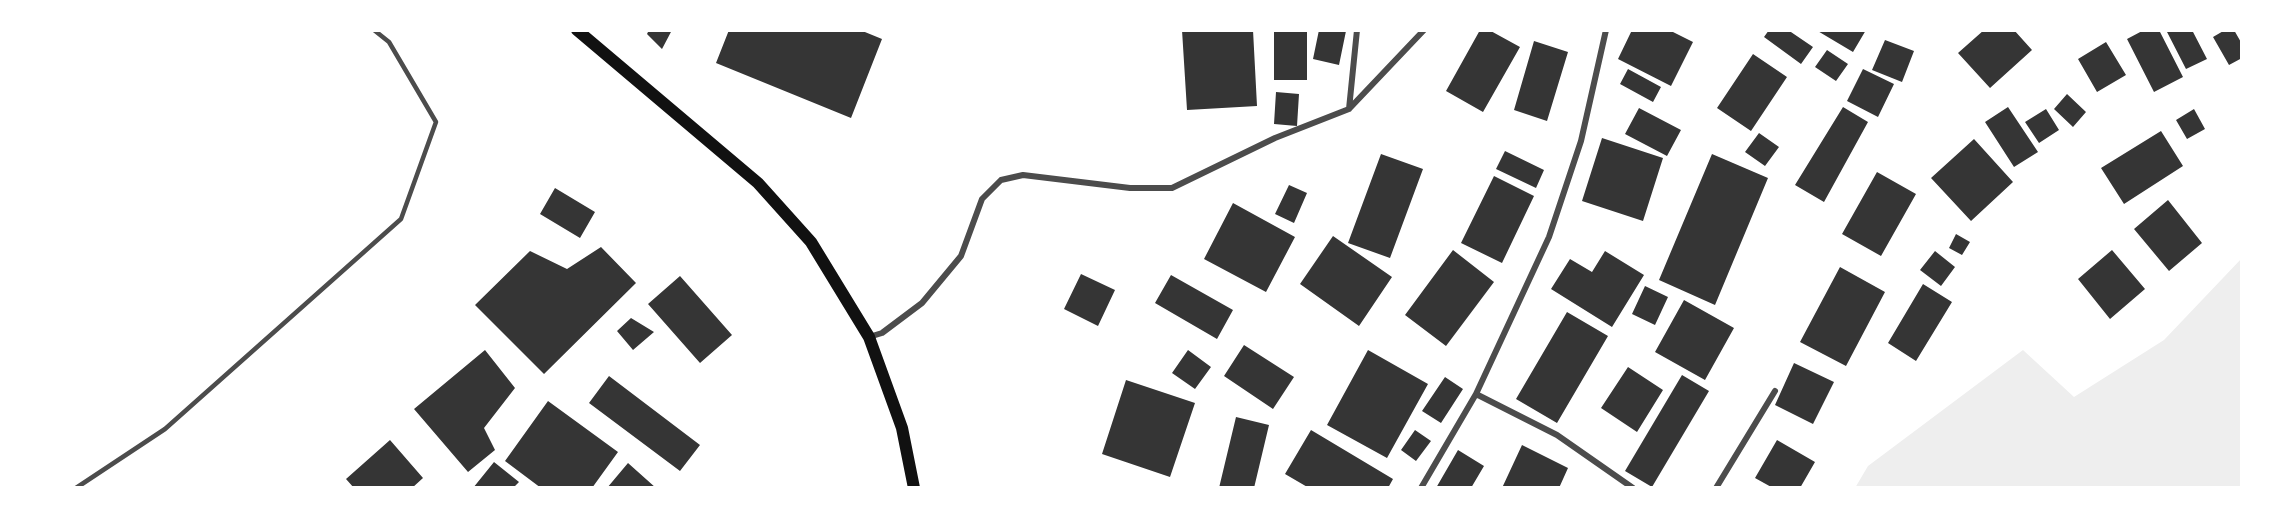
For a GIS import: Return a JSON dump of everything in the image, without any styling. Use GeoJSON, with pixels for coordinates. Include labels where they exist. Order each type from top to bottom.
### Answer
{"type":"FeatureCollection","features":[{"type":"Feature","properties":{"kind":"main road"},"geometry":{"type":"LineString","coordinates":[[577,30],[758,183],[811,242],[869,337],[902,428],[914,488]]}},
{"type":"Feature","properties":{"kind":"street"},"geometry":{"type":"LineString","coordinates":[[1349,109],[1357,30]]}},
{"type":"Feature","properties":{"kind":"street"},"geometry":{"type":"LineString","coordinates":[[869,337],[882,333],[928,296],[961,256],[982,199],[1001,180],[1023,175],[1130,188],[1172,188],[1275,138],[1349,109],[1424,30]]}},
{"type":"Feature","properties":{"kind":"street"},"geometry":{"type":"LineString","coordinates":[[1421,488],[1476,394],[1549,237],[1581,141],[1606,30]]}},
{"type":"Feature","properties":{"kind":"street"},"geometry":{"type":"LineString","coordinates":[[1716,488],[1776,391]]}},
{"type":"Feature","properties":{"kind":"street"},"geometry":{"type":"LineString","coordinates":[[1476,394],[1557,435],[1633,488]]}},
{"type":"Feature","properties":{"kind":"lane"},"geometry":{"type":"LineString","coordinates":[[76,488],[165,429],[400,219],[436,122],[389,42],[374,30]]}},
{"type":"Feature","properties":{"kind":"shaded area"},"geometry":{"type":"Polygon","coordinates":[[[2242,258],[2242,488],[1855,488],[1868,466],[2023,350],[2074,397],[2164,340],[2242,258]]]}},
{"type":"Feature","properties":{"kind":"building"},"geometry":{"type":"Polygon","coordinates":[[[649,30],[672,30],[662,49],[647,34],[649,30]]]}},
{"type":"Feature","properties":{"kind":"building"},"geometry":{"type":"Polygon","coordinates":[[[729,30],[860,30],[882,39],[851,118],[716,63],[729,30]]]}},
{"type":"Feature","properties":{"kind":"building"},"geometry":{"type":"Polygon","coordinates":[[[1182,30],[1253,30],[1257,106],[1187,110],[1182,30]]]}},
{"type":"Feature","properties":{"kind":"building"},"geometry":{"type":"Polygon","coordinates":[[[1274,30],[1307,30],[1307,80],[1274,80],[1274,30]]]}},
{"type":"Feature","properties":{"kind":"building"},"geometry":{"type":"Polygon","coordinates":[[[1319,30],[1346,31],[1339,65],[1313,59],[1319,30]]]}},
{"type":"Feature","properties":{"kind":"building"},"geometry":{"type":"Polygon","coordinates":[[[1480,30],[1489,30],[1520,47],[1483,112],[1446,91],[1480,30]]]}},
{"type":"Feature","properties":{"kind":"building"},"geometry":{"type":"Polygon","coordinates":[[[1632,30],[1669,30],[1693,42],[1671,86],[1618,59],[1632,30]]]}},
{"type":"Feature","properties":{"kind":"building"},"geometry":{"type":"Polygon","coordinates":[[[1769,30],[1788,30],[1813,47],[1801,64],[1764,37],[1769,30]]]}},
{"type":"Feature","properties":{"kind":"building"},"geometry":{"type":"Polygon","coordinates":[[[1816,30],[1866,30],[1853,52],[1816,30]]]}},
{"type":"Feature","properties":{"kind":"building"},"geometry":{"type":"Polygon","coordinates":[[[1984,30],[2014,30],[2032,50],[1990,88],[1958,53],[1984,30]]]}},
{"type":"Feature","properties":{"kind":"building"},"geometry":{"type":"Polygon","coordinates":[[[2144,30],[2159,30],[2183,77],[2154,92],[2127,39],[2144,30]]]}},
{"type":"Feature","properties":{"kind":"building"},"geometry":{"type":"Polygon","coordinates":[[[2166,30],[2192,30],[2207,59],[2186,69],[2166,30]]]}},
{"type":"Feature","properties":{"kind":"building"},"geometry":{"type":"Polygon","coordinates":[[[2225,30],[2234,30],[2242,44],[2242,58],[2229,65],[2213,37],[2225,30]]]}},
{"type":"Feature","properties":{"kind":"building"},"geometry":{"type":"Polygon","coordinates":[[[1885,40],[1914,51],[1902,82],[1872,70],[1885,40]]]}},
{"type":"Feature","properties":{"kind":"building"},"geometry":{"type":"Polygon","coordinates":[[[1534,41],[1568,52],[1547,121],[1514,110],[1534,41]]]}},
{"type":"Feature","properties":{"kind":"building"},"geometry":{"type":"Polygon","coordinates":[[[2106,42],[2126,75],[2097,92],[2078,59],[2106,42]]]}},
{"type":"Feature","properties":{"kind":"building"},"geometry":{"type":"Polygon","coordinates":[[[1827,50],[1848,64],[1836,81],[1815,67],[1827,50]]]}},
{"type":"Feature","properties":{"kind":"building"},"geometry":{"type":"Polygon","coordinates":[[[1753,54],[1787,77],[1751,131],[1717,108],[1753,54]]]}},
{"type":"Feature","properties":{"kind":"building"},"geometry":{"type":"Polygon","coordinates":[[[1628,69],[1661,87],[1653,102],[1620,84],[1628,69]]]}},
{"type":"Feature","properties":{"kind":"building"},"geometry":{"type":"Polygon","coordinates":[[[1863,69],[1894,84],[1878,117],[1847,101],[1863,69]]]}},
{"type":"Feature","properties":{"kind":"building"},"geometry":{"type":"Polygon","coordinates":[[[1276,92],[1299,94],[1297,126],[1274,124],[1276,92]]]}},
{"type":"Feature","properties":{"kind":"building"},"geometry":{"type":"Polygon","coordinates":[[[2067,94],[2086,112],[2073,127],[2054,109],[2067,94]]]}},
{"type":"Feature","properties":{"kind":"building"},"geometry":{"type":"Polygon","coordinates":[[[1843,107],[1868,122],[1824,202],[1795,185],[1843,107]]]}},
{"type":"Feature","properties":{"kind":"building"},"geometry":{"type":"Polygon","coordinates":[[[2008,107],[2038,152],[2014,167],[1985,122],[2008,107]]]}},
{"type":"Feature","properties":{"kind":"building"},"geometry":{"type":"Polygon","coordinates":[[[1639,108],[1681,130],[1667,156],[1625,134],[1639,108]]]}},
{"type":"Feature","properties":{"kind":"building"},"geometry":{"type":"Polygon","coordinates":[[[2046,109],[2059,130],[2039,143],[2025,122],[2046,109]]]}},
{"type":"Feature","properties":{"kind":"building"},"geometry":{"type":"Polygon","coordinates":[[[2194,109],[2205,129],[2187,139],[2176,120],[2194,109]]]}},
{"type":"Feature","properties":{"kind":"building"},"geometry":{"type":"Polygon","coordinates":[[[2161,131],[2183,166],[2124,204],[2101,168],[2161,131]]]}},
{"type":"Feature","properties":{"kind":"building"},"geometry":{"type":"Polygon","coordinates":[[[1759,133],[1779,147],[1765,166],[1745,152],[1759,133]]]}},
{"type":"Feature","properties":{"kind":"building"},"geometry":{"type":"Polygon","coordinates":[[[1602,138],[1663,158],[1643,221],[1582,201],[1602,138]]]}},
{"type":"Feature","properties":{"kind":"building"},"geometry":{"type":"Polygon","coordinates":[[[1974,139],[2013,182],[1971,221],[1931,178],[1974,139]]]}},
{"type":"Feature","properties":{"kind":"building"},"geometry":{"type":"Polygon","coordinates":[[[1505,151],[1544,170],[1536,188],[1496,169],[1505,151]]]}},
{"type":"Feature","properties":{"kind":"building"},"geometry":{"type":"Polygon","coordinates":[[[1381,154],[1423,169],[1390,258],[1348,243],[1381,154]]]}},
{"type":"Feature","properties":{"kind":"building"},"geometry":{"type":"Polygon","coordinates":[[[1712,154],[1768,178],[1715,305],[1659,280],[1712,154]]]}},
{"type":"Feature","properties":{"kind":"building"},"geometry":{"type":"Polygon","coordinates":[[[1877,172],[1916,194],[1881,256],[1842,234],[1877,172]]]}},
{"type":"Feature","properties":{"kind":"building"},"geometry":{"type":"Polygon","coordinates":[[[1494,176],[1534,196],[1502,263],[1461,243],[1494,176]]]}},
{"type":"Feature","properties":{"kind":"building"},"geometry":{"type":"Polygon","coordinates":[[[1289,185],[1307,193],[1294,223],[1275,214],[1289,185]]]}},
{"type":"Feature","properties":{"kind":"building"},"geometry":{"type":"Polygon","coordinates":[[[555,188],[595,212],[580,238],[540,214],[555,188]]]}},
{"type":"Feature","properties":{"kind":"building"},"geometry":{"type":"Polygon","coordinates":[[[2168,200],[2202,243],[2169,271],[2134,229],[2168,200]]]}},
{"type":"Feature","properties":{"kind":"building"},"geometry":{"type":"Polygon","coordinates":[[[1233,203],[1295,237],[1266,292],[1204,259],[1233,203]]]}},
{"type":"Feature","properties":{"kind":"building"},"geometry":{"type":"Polygon","coordinates":[[[1956,234],[1970,242],[1962,255],[1949,248],[1956,234]]]}},
{"type":"Feature","properties":{"kind":"building"},"geometry":{"type":"Polygon","coordinates":[[[1333,236],[1392,277],[1359,326],[1300,284],[1333,236]]]}},
{"type":"Feature","properties":{"kind":"building"},"geometry":{"type":"Polygon","coordinates":[[[601,247],[636,283],[544,374],[475,305],[530,251],[567,269],[601,247]]]}},
{"type":"Feature","properties":{"kind":"building"},"geometry":{"type":"Polygon","coordinates":[[[1453,250],[1494,282],[1446,346],[1405,315],[1453,250]]]}},
{"type":"Feature","properties":{"kind":"building"},"geometry":{"type":"Polygon","coordinates":[[[2112,250],[2145,289],[2110,319],[2078,279],[2112,250]]]}},
{"type":"Feature","properties":{"kind":"building"},"geometry":{"type":"Polygon","coordinates":[[[1605,251],[1644,275],[1612,327],[1551,289],[1570,259],[1592,272],[1605,251]]]}},
{"type":"Feature","properties":{"kind":"building"},"geometry":{"type":"Polygon","coordinates":[[[1935,251],[1955,267],[1941,286],[1920,270],[1935,251]]]}},
{"type":"Feature","properties":{"kind":"building"},"geometry":{"type":"Polygon","coordinates":[[[1840,267],[1885,292],[1846,366],[1800,342],[1840,267]]]}},
{"type":"Feature","properties":{"kind":"building"},"geometry":{"type":"Polygon","coordinates":[[[1081,274],[1115,290],[1098,326],[1064,309],[1081,274]]]}},
{"type":"Feature","properties":{"kind":"building"},"geometry":{"type":"Polygon","coordinates":[[[1171,275],[1233,310],[1217,339],[1155,303],[1171,275]]]}},
{"type":"Feature","properties":{"kind":"building"},"geometry":{"type":"Polygon","coordinates":[[[680,276],[732,335],[700,363],[648,304],[680,276]]]}},
{"type":"Feature","properties":{"kind":"building"},"geometry":{"type":"Polygon","coordinates":[[[1923,284],[1952,302],[1916,361],[1888,343],[1923,284]]]}},
{"type":"Feature","properties":{"kind":"building"},"geometry":{"type":"Polygon","coordinates":[[[1645,286],[1668,297],[1655,325],[1632,314],[1645,286]]]}},
{"type":"Feature","properties":{"kind":"building"},"geometry":{"type":"Polygon","coordinates":[[[1684,300],[1734,328],[1705,380],[1655,352],[1684,300]]]}},
{"type":"Feature","properties":{"kind":"building"},"geometry":{"type":"Polygon","coordinates":[[[1567,312],[1608,336],[1557,423],[1516,399],[1567,312]]]}},
{"type":"Feature","properties":{"kind":"building"},"geometry":{"type":"Polygon","coordinates":[[[631,318],[654,332],[633,350],[617,331],[631,318]]]}},
{"type":"Feature","properties":{"kind":"building"},"geometry":{"type":"Polygon","coordinates":[[[1244,345],[1294,377],[1273,409],[1224,376],[1244,345]]]}},
{"type":"Feature","properties":{"kind":"building"},"geometry":{"type":"Polygon","coordinates":[[[485,350],[515,388],[484,428],[495,450],[468,472],[414,409],[485,350]]]}},
{"type":"Feature","properties":{"kind":"building"},"geometry":{"type":"Polygon","coordinates":[[[1188,350],[1211,367],[1195,389],[1172,373],[1188,350]]]}},
{"type":"Feature","properties":{"kind":"building"},"geometry":{"type":"Polygon","coordinates":[[[1368,350],[1428,384],[1387,458],[1327,425],[1368,350]]]}},
{"type":"Feature","properties":{"kind":"building"},"geometry":{"type":"Polygon","coordinates":[[[1794,363],[1834,382],[1813,424],[1775,405],[1794,363]]]}},
{"type":"Feature","properties":{"kind":"building"},"geometry":{"type":"Polygon","coordinates":[[[1628,367],[1663,390],[1637,432],[1601,408],[1628,367]]]}},
{"type":"Feature","properties":{"kind":"building"},"geometry":{"type":"Polygon","coordinates":[[[1682,375],[1709,391],[1652,487],[1625,471],[1682,375]]]}},
{"type":"Feature","properties":{"kind":"building"},"geometry":{"type":"Polygon","coordinates":[[[609,376],[700,445],[680,471],[589,403],[609,376]]]}},
{"type":"Feature","properties":{"kind":"building"},"geometry":{"type":"Polygon","coordinates":[[[1445,377],[1463,389],[1441,423],[1422,411],[1445,377]]]}},
{"type":"Feature","properties":{"kind":"building"},"geometry":{"type":"Polygon","coordinates":[[[1126,380],[1195,403],[1170,477],[1102,454],[1126,380]]]}},
{"type":"Feature","properties":{"kind":"building"},"geometry":{"type":"Polygon","coordinates":[[[548,401],[618,452],[592,488],[541,488],[505,461],[548,401]]]}},
{"type":"Feature","properties":{"kind":"building"},"geometry":{"type":"Polygon","coordinates":[[[1236,417],[1269,425],[1254,488],[1219,488],[1236,417]]]}},
{"type":"Feature","properties":{"kind":"building"},"geometry":{"type":"Polygon","coordinates":[[[1311,430],[1393,479],[1388,488],[1309,488],[1285,474],[1311,430]]]}},
{"type":"Feature","properties":{"kind":"building"},"geometry":{"type":"Polygon","coordinates":[[[1415,430],[1431,441],[1416,461],[1401,450],[1415,430]]]}},
{"type":"Feature","properties":{"kind":"building"},"geometry":{"type":"Polygon","coordinates":[[[390,440],[423,478],[412,488],[354,488],[346,479],[390,440]]]}},
{"type":"Feature","properties":{"kind":"building"},"geometry":{"type":"Polygon","coordinates":[[[1777,440],[1815,462],[1800,488],[1773,488],[1755,478],[1777,440]]]}},
{"type":"Feature","properties":{"kind":"building"},"geometry":{"type":"Polygon","coordinates":[[[1522,445],[1568,468],[1559,488],[1502,488],[1522,445]]]}},
{"type":"Feature","properties":{"kind":"building"},"geometry":{"type":"Polygon","coordinates":[[[1458,450],[1484,466],[1471,488],[1436,488],[1458,450]]]}},
{"type":"Feature","properties":{"kind":"building"},"geometry":{"type":"Polygon","coordinates":[[[494,462],[519,482],[513,488],[473,488],[494,462]]]}},
{"type":"Feature","properties":{"kind":"building"},"geometry":{"type":"Polygon","coordinates":[[[628,463],[656,488],[607,488],[628,463]]]}}]}
